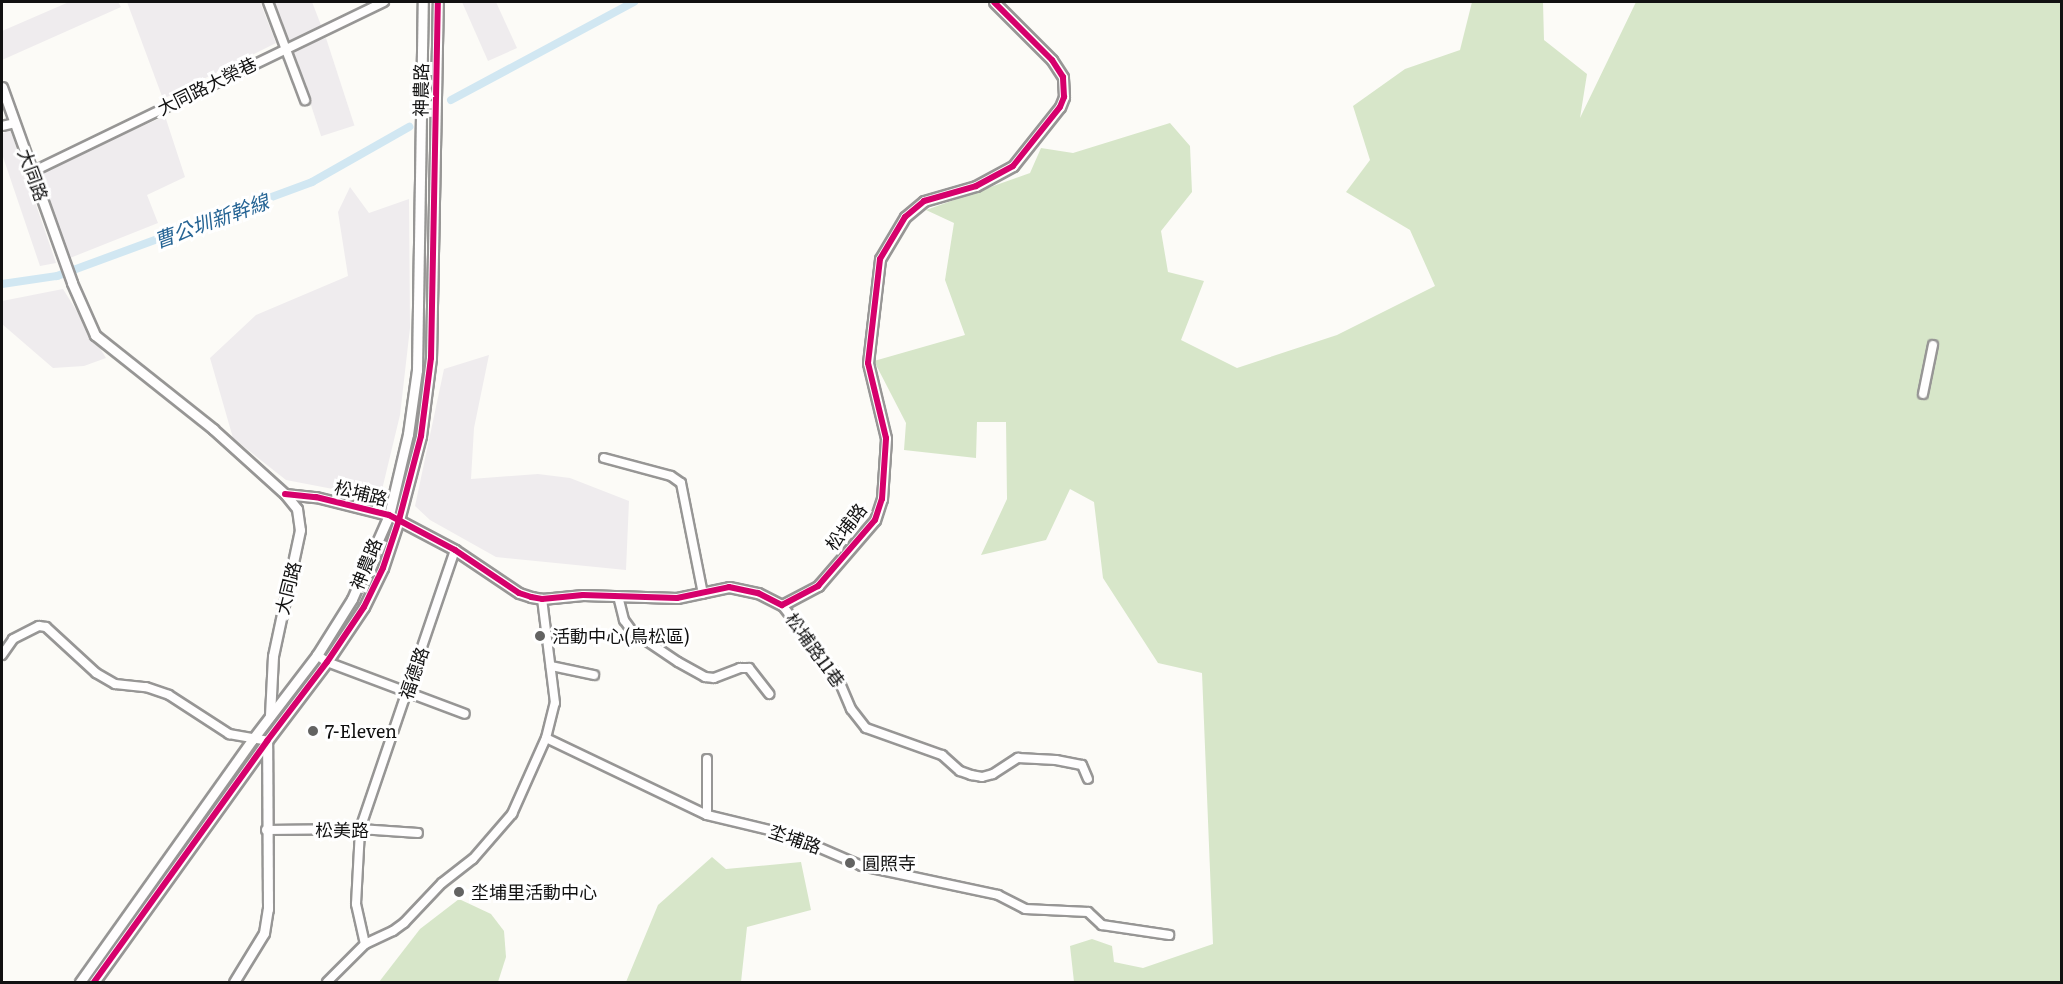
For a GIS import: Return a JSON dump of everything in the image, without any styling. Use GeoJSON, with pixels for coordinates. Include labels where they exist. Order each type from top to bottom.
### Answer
{"type":"FeatureCollection","features":[{"type":"Feature","properties":{"kind":"street"},"geometry":{"type":"LineString","coordinates":[[268,2],[305,100]]}},
{"type":"Feature","properties":{"kind":"street","name":"大同路大榮巷"},"geometry":{"type":"LineString","coordinates":[[32,172],[384,2]]}},
{"type":"Feature","properties":{"kind":"street","name":"神農路"},"geometry":{"type":"LineString","coordinates":[[80,982],[270,715],[317,655],[352,599],[389,515],[408,434],[417,370],[423,2]]}},
{"type":"Feature","properties":{"kind":"street","name":"神農路"},"geometry":{"type":"LineString","coordinates":[[94,982],[267,741],[327,662],[364,608],[383,568],[399,520],[421,436],[431,358],[438,2]]}},
{"type":"Feature","properties":{"kind":"street","name":"松埔路"},"geometry":{"type":"LineString","coordinates":[[285,494],[316,497],[389,515],[455,550],[519,593],[542,599],[583,595],[676,598],[729,587],[744,588],[782,605],[818,586],[875,520],[880,509],[886,438],[868,363],[878,266],[891,238],[905,218],[924,201],[976,186],[1013,166],[1060,107],[1064,98],[1063,77],[1056,65],[994,2]]}},
{"type":"Feature","properties":{"kind":"street","name":"大同路"},"geometry":{"type":"LineString","coordinates":[[2,87],[72,283],[95,335],[213,429],[285,494],[297,509],[300,530],[273,656],[267,741],[268,900],[264,933],[234,982]]}},
{"type":"Feature","properties":{"kind":"street"},"geometry":{"type":"LineString","coordinates":[[2,126],[15,123]]}},
{"type":"Feature","properties":{"kind":"street"},"geometry":{"type":"LineString","coordinates":[[1923,394],[1933,345]]}},
{"type":"Feature","properties":{"kind":"street"},"geometry":{"type":"LineString","coordinates":[[604,458],[671,476],[681,483],[703,594]]}},
{"type":"Feature","properties":{"kind":"street","name":"福德路"},"geometry":{"type":"LineString","coordinates":[[365,944],[356,904],[360,829],[455,550]]}},
{"type":"Feature","properties":{"kind":"street"},"geometry":{"type":"LineString","coordinates":[[618,596],[624,620],[632,631],[669,656],[705,677],[714,678],[740,668],[749,668],[769,694]]}},
{"type":"Feature","properties":{"kind":"street"},"geometry":{"type":"LineString","coordinates":[[327,982],[365,944],[393,931],[442,883],[473,859],[512,814],[546,738],[555,703],[542,599]]}},
{"type":"Feature","properties":{"kind":"street","name":"松埔路11巷"},"geometry":{"type":"LineString","coordinates":[[782,605],[837,676],[851,709],[866,728],[942,755],[960,771],[971,775],[982,777],[993,774],[1018,758],[1056,760],[1082,765],[1088,779]]}},
{"type":"Feature","properties":{"kind":"street"},"geometry":{"type":"LineString","coordinates":[[2,655],[13,639],[39,626],[46,627],[96,673],[115,684],[146,687],[169,694],[229,734],[267,741]]}},
{"type":"Feature","properties":{"kind":"street"},"geometry":{"type":"LineString","coordinates":[[317,655],[327,662],[465,714]]}},
{"type":"Feature","properties":{"kind":"street"},"geometry":{"type":"LineString","coordinates":[[551,666],[594,675]]}},
{"type":"Feature","properties":{"kind":"street","name":"坔埔路"},"geometry":{"type":"LineString","coordinates":[[546,738],[707,815],[790,835],[862,866],[998,895],[1025,909],[1088,912],[1102,925],[1169,935]]}},
{"type":"Feature","properties":{"kind":"street"},"geometry":{"type":"LineString","coordinates":[[707,759],[707,815]]}},
{"type":"Feature","properties":{"kind":"street","name":"松美路"},"geometry":{"type":"LineString","coordinates":[[266,830],[360,829],[418,832]]}},
{"type":"Feature","properties":{"kind":"shaded area"},"geometry":{"type":"Polygon","coordinates":[[[69,2],[118,2],[121,7],[2,60],[2,31],[69,2]]]}},
{"type":"Feature","properties":{"kind":"shaded area"},"geometry":{"type":"Polygon","coordinates":[[[127,2],[260,2],[276,43],[163,99],[127,2]]]}},
{"type":"Feature","properties":{"kind":"shaded area"},"geometry":{"type":"Polygon","coordinates":[[[272,2],[312,2],[321,25],[288,42],[272,2]]]}},
{"type":"Feature","properties":{"kind":"shaded area"},"geometry":{"type":"Polygon","coordinates":[[[462,2],[496,2],[517,48],[488,61],[462,2]]]}},
{"type":"Feature","properties":{"kind":"shaded area"},"geometry":{"type":"Polygon","coordinates":[[[326,38],[354,125],[321,136],[293,49],[326,38]]]}},
{"type":"Feature","properties":{"kind":"shaded area"},"geometry":{"type":"Polygon","coordinates":[[[165,116],[185,177],[147,195],[158,223],[70,258],[40,172],[165,116]]]}},
{"type":"Feature","properties":{"kind":"shaded area"},"geometry":{"type":"Polygon","coordinates":[[[10,129],[56,263],[40,266],[2,154],[2,134],[10,129]]]}},
{"type":"Feature","properties":{"kind":"shaded area"},"geometry":{"type":"Polygon","coordinates":[[[350,187],[369,213],[409,199],[410,328],[400,415],[380,498],[286,480],[233,438],[210,358],[256,315],[348,276],[338,212],[350,187]]]}},
{"type":"Feature","properties":{"kind":"shaded area"},"geometry":{"type":"Polygon","coordinates":[[[63,289],[106,358],[84,366],[53,368],[2,324],[2,301],[63,289]]]}},
{"type":"Feature","properties":{"kind":"shaded area"},"geometry":{"type":"Polygon","coordinates":[[[489,355],[474,428],[471,479],[538,474],[570,478],[629,501],[626,570],[496,557],[430,520],[415,506],[444,369],[489,355]]]}},
{"type":"Feature","properties":{"kind":"green space"},"geometry":{"type":"Polygon","coordinates":[[[1472,2],[1543,2],[1544,40],[1587,74],[1580,118],[1636,2],[2061,2],[2061,982],[1074,982],[1070,946],[1092,939],[1112,946],[1114,962],[1143,968],[1213,944],[1202,673],[1158,663],[1103,578],[1094,502],[1070,489],[1046,540],[981,555],[1007,499],[1006,422],[977,422],[976,458],[904,450],[906,423],[874,361],[965,335],[945,280],[954,223],[926,210],[1030,173],[1041,148],[1073,153],[1170,123],[1190,146],[1192,192],[1161,231],[1168,272],[1204,281],[1181,340],[1237,368],[1337,335],[1435,286],[1410,230],[1346,192],[1370,160],[1353,106],[1405,69],[1460,50],[1472,2]]]}},
{"type":"Feature","properties":{"kind":"green space"},"geometry":{"type":"Polygon","coordinates":[[[712,857],[726,869],[801,862],[811,910],[747,927],[741,982],[626,982],[658,905],[712,857]]]}},
{"type":"Feature","properties":{"kind":"green space"},"geometry":{"type":"Polygon","coordinates":[[[459,899],[491,914],[504,931],[506,957],[498,982],[379,982],[420,929],[459,899]]]}},
{"type":"Feature","properties":{"kind":"waterway","name":"曹公圳新幹線"},"geometry":{"type":"LineString","coordinates":[[451,100],[634,2]]}},
{"type":"Feature","properties":{"kind":"waterway","name":"曹公圳新幹線"},"geometry":{"type":"LineString","coordinates":[[2,284],[57,276],[312,182],[409,127]]}},
{"type":"Feature","properties":{"kind":"cycle path"},"geometry":{"type":"LineString","coordinates":[[94,982],[267,741],[327,662],[364,607],[383,568],[399,520],[421,436],[431,358],[438,2]]}},
{"type":"Feature","properties":{"kind":"cycle path"},"geometry":{"type":"LineString","coordinates":[[285,494],[316,497],[389,515],[455,550],[519,593],[542,599],[583,595],[677,598],[729,587],[758,593],[782,605],[818,586],[875,520],[882,499],[886,438],[868,363],[880,259],[905,217],[924,201],[976,186],[1013,166],[1060,107],[1064,97],[1063,77],[1052,60],[994,2]]}},
{"type":"Feature","properties":{"kind":"place","name":"活動中心(鳥松區)"},"geometry":{"type":"Point","coordinates":[540,636]}},
{"type":"Feature","properties":{"kind":"place","name":"7-Eleven"},"geometry":{"type":"Point","coordinates":[313,731]}},
{"type":"Feature","properties":{"kind":"place","name":"圓照寺"},"geometry":{"type":"Point","coordinates":[850,863]}},
{"type":"Feature","properties":{"kind":"place","name":"坔埔里活動中心"},"geometry":{"type":"Point","coordinates":[459,892]}}]}
